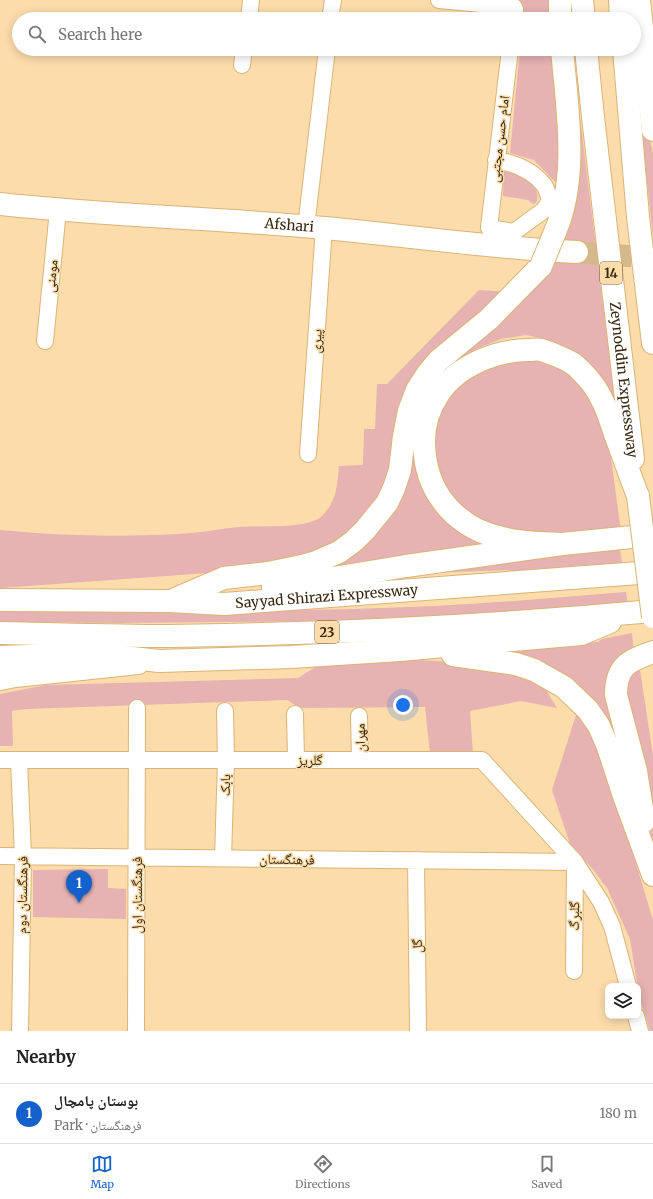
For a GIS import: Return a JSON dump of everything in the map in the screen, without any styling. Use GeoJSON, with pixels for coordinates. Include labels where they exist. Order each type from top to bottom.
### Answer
{"type":"FeatureCollection","features":[{"type":"Feature","properties":{"kind":"main road"},"geometry":{"type":"LineString","coordinates":[[560,0],[560,12]]}},
{"type":"Feature","properties":{"kind":"main road"},"geometry":{"type":"LineString","coordinates":[[582,0],[583,12]]}},
{"type":"Feature","properties":{"kind":"main road"},"geometry":{"type":"LineString","coordinates":[[620,0],[621,12]]}},
{"type":"Feature","properties":{"kind":"main road"},"geometry":{"type":"LineString","coordinates":[[639,0],[640,12]]}},
{"type":"Feature","properties":{"kind":"main road"},"geometry":{"type":"LineString","coordinates":[[641,19],[653,130]]}},
{"type":"Feature","properties":{"kind":"main road"},"geometry":{"type":"LineString","coordinates":[[169,601],[224,578],[268,573],[302,566],[316,562],[339,552],[354,541],[365,530],[387,503],[400,470],[409,411],[417,390],[438,361],[489,319],[555,232],[562,218],[568,181],[568,122],[563,56]]}},
{"type":"Feature","properties":{"kind":"main road","name":"Zeynoddin Expressway"},"geometry":{"type":"LineString","coordinates":[[587,56],[638,496]]}},
{"type":"Feature","properties":{"kind":"main road"},"geometry":{"type":"LineString","coordinates":[[625,56],[638,217],[653,343]]}},
{"type":"Feature","properties":{"kind":"main road","name":"Afshari"},"geometry":{"type":"LineString","coordinates":[[0,204],[58,210],[315,228],[536,258],[577,252]]}},
{"type":"Feature","properties":{"kind":"main road"},"geometry":{"type":"LineString","coordinates":[[562,544],[532,543],[502,538],[476,529],[451,513],[442,501],[433,484],[426,465],[423,445],[428,412],[438,394],[455,376],[475,363],[496,355],[519,350],[541,350],[572,363],[591,382],[604,402],[638,496]]}},
{"type":"Feature","properties":{"kind":"main road","name":"14"},"geometry":{"type":"LineString","coordinates":[[638,496],[653,618]]}},
{"type":"Feature","properties":{"kind":"main road"},"geometry":{"type":"LineString","coordinates":[[169,601],[562,544],[653,535]]}},
{"type":"Feature","properties":{"kind":"main road","name":"Sayyad Shirazi Expressway"},"geometry":{"type":"LineString","coordinates":[[0,600],[169,601],[224,604],[653,572]]}},
{"type":"Feature","properties":{"kind":"main road","name":"23"},"geometry":{"type":"LineString","coordinates":[[0,633],[167,636],[375,630],[570,619],[653,611]]}},
{"type":"Feature","properties":{"kind":"main road"},"geometry":{"type":"LineString","coordinates":[[0,679],[15,676],[159,661],[400,650],[581,634],[630,614]]}},
{"type":"Feature","properties":{"kind":"main road"},"geometry":{"type":"LineString","coordinates":[[400,650],[475,657],[516,664],[534,670],[564,687],[588,710],[599,726],[608,747],[624,796],[653,874]]}},
{"type":"Feature","properties":{"kind":"main road"},"geometry":{"type":"LineString","coordinates":[[653,652],[634,659],[626,665],[620,672],[617,679],[616,695],[636,771],[653,874]]}},
{"type":"Feature","properties":{"kind":"main road"},"geometry":{"type":"LineString","coordinates":[[0,657],[106,655],[159,661]]}},
{"type":"Feature","properties":{"kind":"street"},"geometry":{"type":"LineString","coordinates":[[249,12],[251,0]]}},
{"type":"Feature","properties":{"kind":"street"},"geometry":{"type":"LineString","coordinates":[[331,12],[333,0]]}},
{"type":"Feature","properties":{"kind":"street"},"geometry":{"type":"LineString","coordinates":[[440,0],[491,2],[512,12]]}},
{"type":"Feature","properties":{"kind":"street"},"geometry":{"type":"LineString","coordinates":[[242,66],[243,56]]}},
{"type":"Feature","properties":{"kind":"street","name":"پیری"},"geometry":{"type":"LineString","coordinates":[[308,454],[315,228],[327,56]]}},
{"type":"Feature","properties":{"kind":"street","name":"امام حسن مجتبی"},"geometry":{"type":"LineString","coordinates":[[496,160],[512,163],[534,175],[545,186],[550,200],[544,210],[514,232],[489,228],[496,160],[509,56]]}},
{"type":"Feature","properties":{"kind":"street","name":"مومنی"},"geometry":{"type":"LineString","coordinates":[[45,341],[58,210]]}},
{"type":"Feature","properties":{"kind":"street","name":"فرهنگستان اول"},"geometry":{"type":"LineString","coordinates":[[136,1031],[137,708]]}},
{"type":"Feature","properties":{"kind":"street","name":"بابک"},"geometry":{"type":"LineString","coordinates":[[223,858],[226,760],[225,711]]}},
{"type":"Feature","properties":{"kind":"street"},"geometry":{"type":"LineString","coordinates":[[295,714],[296,760]]}},
{"type":"Feature","properties":{"kind":"street","name":"مهران"},"geometry":{"type":"LineString","coordinates":[[359,716],[360,760]]}},
{"type":"Feature","properties":{"kind":"street","name":"گلریز"},"geometry":{"type":"LineString","coordinates":[[0,760],[482,760],[575,862],[601,902],[612,926],[627,983]]}},
{"type":"Feature","properties":{"kind":"street","name":"فرهنگستان دوم"},"geometry":{"type":"LineString","coordinates":[[19,760],[22,856],[20,1031]]}},
{"type":"Feature","properties":{"kind":"street","name":"فرهنگستان"},"geometry":{"type":"LineString","coordinates":[[0,856],[575,862]]}},
{"type":"Feature","properties":{"kind":"street","name":"گل"},"geometry":{"type":"LineString","coordinates":[[416,860],[418,1031]]}},
{"type":"Feature","properties":{"kind":"street","name":"گلبرگ"},"geometry":{"type":"LineString","coordinates":[[574,971],[575,862]]}},
{"type":"Feature","properties":{"kind":"street"},"geometry":{"type":"LineString","coordinates":[[637,1019],[640,1031]]}},
{"type":"Feature","properties":{"kind":"shaded area"},"geometry":{"type":"Polygon","coordinates":[[[519,0],[553,0],[554,12],[524,12],[524,7],[519,0]]]}},
{"type":"Feature","properties":{"kind":"shaded area"},"geometry":{"type":"Polygon","coordinates":[[[519,56],[556,56],[563,167],[557,184],[534,160],[510,153],[519,56]]]}},
{"type":"Feature","properties":{"kind":"shaded area"},"geometry":{"type":"Polygon","coordinates":[[[636,56],[639,56],[648,128],[653,154],[653,236],[641,129],[636,56]]]}},
{"type":"Feature","properties":{"kind":"shaded area"},"geometry":{"type":"Polygon","coordinates":[[[576,86],[618,425],[563,348],[545,339],[526,335],[501,339],[476,349],[457,362],[443,378],[422,472],[498,542],[256,579],[360,545],[429,380],[542,269],[576,86]]]}},
{"type":"Feature","properties":{"kind":"shaded area"},"geometry":{"type":"Polygon","coordinates":[[[504,168],[516,172],[533,185],[537,196],[536,203],[533,204],[528,200],[503,196],[504,168]]]}},
{"type":"Feature","properties":{"kind":"shaded area"},"geometry":{"type":"Polygon","coordinates":[[[479,290],[510,292],[460,335],[401,427],[380,502],[331,550],[263,569],[0,588],[0,530],[67,535],[157,535],[239,527],[295,525],[315,520],[322,516],[331,505],[337,487],[339,466],[363,465],[364,429],[375,429],[377,384],[387,384],[479,290]]]}},
{"type":"Feature","properties":{"kind":"shaded area"},"geometry":{"type":"Polygon","coordinates":[[[535,359],[557,366],[584,387],[607,428],[621,532],[506,536],[455,507],[435,468],[435,428],[453,389],[476,371],[499,361],[535,359]]]}},
{"type":"Feature","properties":{"kind":"shaded area"},"geometry":{"type":"Polygon","coordinates":[[[619,544],[622,563],[571,566],[567,569],[512,572],[510,570],[400,574],[619,544]]]}},
{"type":"Feature","properties":{"kind":"shaded area"},"geometry":{"type":"Polygon","coordinates":[[[626,592],[628,605],[333,621],[121,623],[0,622],[0,610],[326,610],[434,606],[626,592]]]}},
{"type":"Feature","properties":{"kind":"shaded area"},"geometry":{"type":"Polygon","coordinates":[[[632,633],[634,653],[625,659],[629,764],[611,732],[500,655],[518,646],[598,642],[602,639],[632,633]]]}},
{"type":"Feature","properties":{"kind":"shaded area"},"geometry":{"type":"Polygon","coordinates":[[[364,659],[466,663],[528,675],[546,690],[557,708],[521,701],[470,711],[473,755],[430,754],[425,707],[303,708],[287,700],[26,709],[12,711],[13,746],[0,746],[0,694],[46,685],[298,678],[325,661],[364,659]]]}},
{"type":"Feature","properties":{"kind":"shaded area"},"geometry":{"type":"Polygon","coordinates":[[[639,663],[653,756],[653,845],[623,680],[639,663]]]}},
{"type":"Feature","properties":{"kind":"shaded area"},"geometry":{"type":"Polygon","coordinates":[[[576,704],[586,715],[630,844],[653,920],[653,1031],[650,1031],[641,1002],[641,983],[637,983],[630,939],[607,888],[591,867],[571,847],[552,790],[576,715],[576,704]]]}},
{"type":"Feature","properties":{"kind":"shaded area"},"geometry":{"type":"Polygon","coordinates":[[[108,869],[108,888],[126,889],[126,919],[33,917],[33,870],[108,869]]]}},
{"type":"Feature","properties":{"kind":"tunnel"},"geometry":{"type":"LineString","coordinates":[[577,252],[653,258]]}},
{"type":"Feature","properties":{"kind":"place","name":"بوستان پامچال"},"geometry":{"type":"Point","coordinates":[79,903]}}]}
